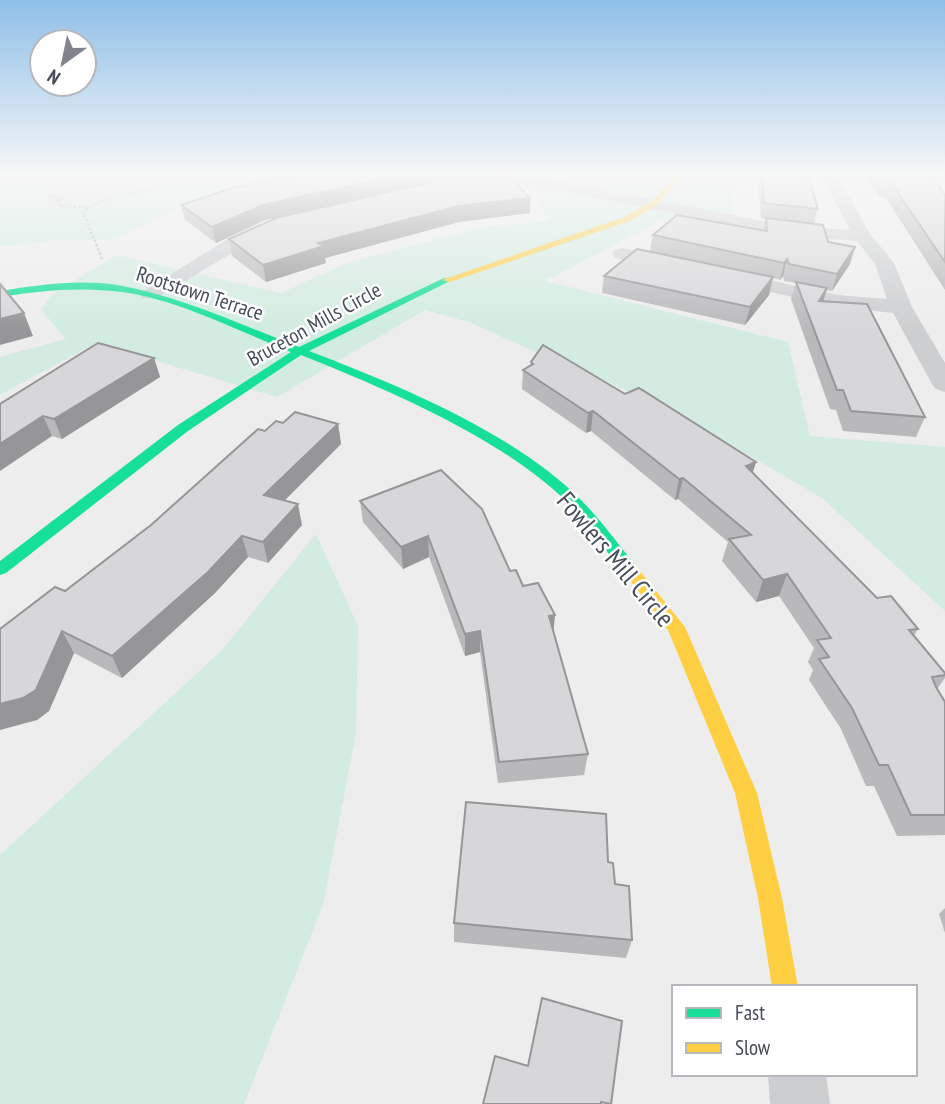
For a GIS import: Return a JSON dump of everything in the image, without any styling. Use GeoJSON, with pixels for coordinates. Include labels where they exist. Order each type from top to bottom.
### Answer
{"type":"FeatureCollection","features":[{"type":"Feature","properties":{"kind":"street"},"geometry":{"type":"LineString","coordinates":[[150,294],[238,241],[275,228]]}},
{"type":"Feature","properties":{"kind":"street","name":"Bruceton Mills Circle"},"geometry":{"type":"LineString","coordinates":[[0,569],[183,428],[301,350],[439,283],[602,228]]}},
{"type":"Feature","properties":{"kind":"street"},"geometry":{"type":"LineString","coordinates":[[771,228],[862,236]]}},
{"type":"Feature","properties":{"kind":"street"},"geometry":{"type":"LineString","coordinates":[[857,228],[884,263],[901,307],[945,384]]}},
{"type":"Feature","properties":{"kind":"street"},"geometry":{"type":"LineString","coordinates":[[622,254],[838,301],[901,307]]}},
{"type":"Feature","properties":{"kind":"street","name":"Rootstown Terrace"},"geometry":{"type":"LineString","coordinates":[[0,294],[64,286],[116,288],[150,294],[301,350]]}},
{"type":"Feature","properties":{"kind":"street","name":"Fowlers Mill Circle"},"geometry":{"type":"LineString","coordinates":[[301,350],[448,417],[524,459],[576,503],[676,627],[746,793],[785,985]]}},
{"type":"Feature","properties":{"kind":"street"},"geometry":{"type":"LineString","coordinates":[[797,1076],[800,1104]]}},
{"type":"Feature","properties":{"kind":"shaded area"},"geometry":{"type":"Polygon","coordinates":[[[0,228],[44,228],[0,237],[0,228]]]}},
{"type":"Feature","properties":{"kind":"green space"},"geometry":{"type":"Polygon","coordinates":[[[0,228],[138,228],[114,239],[45,241],[0,247],[0,228]]]}},
{"type":"Feature","properties":{"kind":"green space"},"geometry":{"type":"Polygon","coordinates":[[[480,228],[648,228],[545,281],[788,342],[810,436],[945,447],[945,611],[822,498],[697,425],[596,376],[546,357],[472,323],[425,310],[277,397],[96,343],[0,395],[0,357],[66,339],[41,309],[52,294],[117,255],[281,293],[346,263],[480,228]]]}},
{"type":"Feature","properties":{"kind":"green space"},"geometry":{"type":"Polygon","coordinates":[[[316,534],[358,626],[356,733],[323,905],[244,1104],[0,1104],[0,855],[221,651],[316,534]]]}},
{"type":"Feature","properties":{"kind":"building"},"geometry":{"type":"Polygon","coordinates":[[[255,228],[377,228],[318,243],[324,246],[263,265],[229,239],[255,228]]]}},
{"type":"Feature","properties":{"kind":"building"},"geometry":{"type":"Polygon","coordinates":[[[662,228],[747,228],[767,231],[767,228],[824,228],[828,242],[855,247],[837,274],[789,264],[787,259],[784,263],[653,235],[662,228]]]}},
{"type":"Feature","properties":{"kind":"building"},"geometry":{"type":"Polygon","coordinates":[[[921,228],[945,228],[945,262],[921,228]]]}},
{"type":"Feature","properties":{"kind":"building"},"geometry":{"type":"Polygon","coordinates":[[[637,249],[773,277],[750,307],[604,276],[637,249]]]}},
{"type":"Feature","properties":{"kind":"building"},"geometry":{"type":"Polygon","coordinates":[[[796,282],[827,288],[819,301],[867,304],[925,417],[851,411],[843,390],[837,390],[796,282]]]}},
{"type":"Feature","properties":{"kind":"building"},"geometry":{"type":"Polygon","coordinates":[[[0,284],[24,313],[0,319],[0,284]]]}},
{"type":"Feature","properties":{"kind":"building"},"geometry":{"type":"Polygon","coordinates":[[[98,343],[154,358],[54,419],[43,416],[0,444],[0,404],[98,343]]]}},
{"type":"Feature","properties":{"kind":"building"},"geometry":{"type":"Polygon","coordinates":[[[543,345],[625,394],[639,388],[756,462],[746,466],[877,598],[891,596],[918,629],[909,630],[945,673],[932,677],[945,702],[945,815],[911,815],[888,765],[879,765],[852,708],[819,659],[829,657],[817,640],[831,638],[787,574],[763,580],[729,539],[751,535],[683,478],[679,479],[593,411],[588,413],[523,370],[533,364],[531,362],[543,345]]]}},
{"type":"Feature","properties":{"kind":"building"},"geometry":{"type":"Polygon","coordinates":[[[295,412],[338,424],[264,495],[298,504],[263,542],[242,536],[208,572],[112,656],[62,631],[36,690],[23,698],[0,704],[0,629],[55,587],[65,591],[151,525],[258,429],[265,431],[276,421],[283,423],[295,412]]]}},
{"type":"Feature","properties":{"kind":"building"},"geometry":{"type":"Polygon","coordinates":[[[441,470],[482,509],[510,571],[516,570],[523,586],[538,583],[555,615],[549,616],[588,754],[499,762],[480,631],[465,634],[428,536],[401,547],[360,501],[441,470]]]}},
{"type":"Feature","properties":{"kind":"building"},"geometry":{"type":"Polygon","coordinates":[[[466,802],[606,814],[608,862],[613,863],[615,884],[629,886],[632,940],[454,923],[466,802]]]}},
{"type":"Feature","properties":{"kind":"building"},"geometry":{"type":"Polygon","coordinates":[[[542,998],[622,1021],[611,1104],[483,1104],[495,1056],[528,1066],[542,998]]]}},
{"type":"Feature","properties":{"kind":"traffic: fast"},"geometry":{"type":"LineString","coordinates":[[0,569],[183,428],[301,350],[447,280]]}},
{"type":"Feature","properties":{"kind":"traffic: fast"},"geometry":{"type":"LineString","coordinates":[[0,294],[53,286],[115,288],[174,302],[364,376],[460,423],[524,459],[576,503],[630,570]]}},
{"type":"Feature","properties":{"kind":"traffic: slow"},"geometry":{"type":"LineString","coordinates":[[447,280],[602,228]]}},
{"type":"Feature","properties":{"kind":"traffic: slow"},"geometry":{"type":"LineString","coordinates":[[630,570],[676,627],[746,793],[770,898],[785,985]]}}]}
